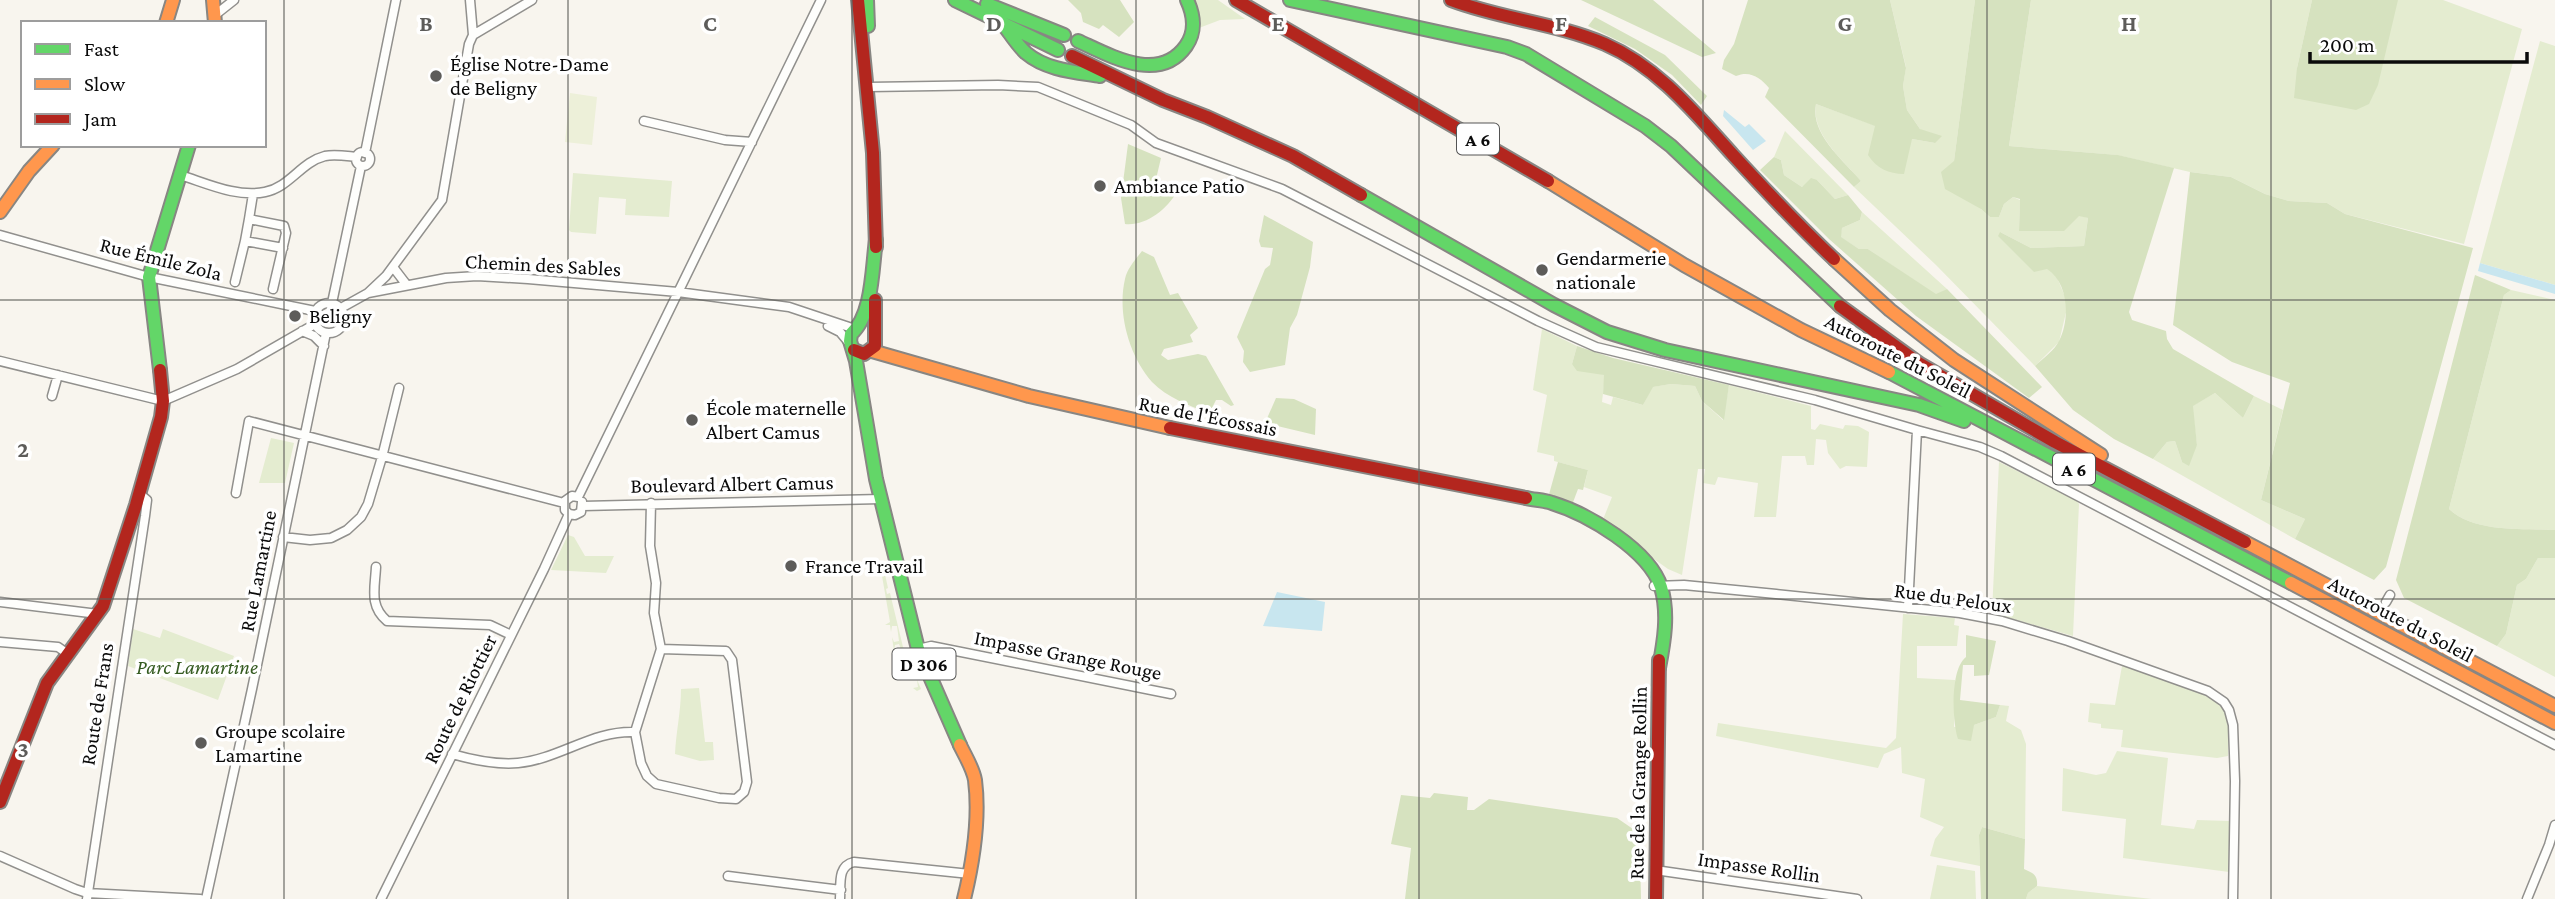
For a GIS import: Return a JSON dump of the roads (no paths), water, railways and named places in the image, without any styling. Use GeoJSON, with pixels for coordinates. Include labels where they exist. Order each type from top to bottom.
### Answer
{"type":"FeatureCollection","features":[{"type":"Feature","properties":{"kind":"main road"},"geometry":{"type":"LineString","coordinates":[[167,21],[173,0]]}},
{"type":"Feature","properties":{"kind":"main road"},"geometry":{"type":"LineString","coordinates":[[858,0],[861,55],[869,92]]}},
{"type":"Feature","properties":{"kind":"main road"},"geometry":{"type":"LineString","coordinates":[[867,0],[876,240],[877,342],[870,352],[860,354],[852,347],[850,337],[866,313],[876,240]]}},
{"type":"Feature","properties":{"kind":"main road"},"geometry":{"type":"LineString","coordinates":[[956,0],[1058,50]]}},
{"type":"Feature","properties":{"kind":"main road"},"geometry":{"type":"LineString","coordinates":[[978,0],[1064,35]]}},
{"type":"Feature","properties":{"kind":"main road"},"geometry":{"type":"LineString","coordinates":[[1078,41],[1141,65],[1166,63],[1182,53],[1191,36],[1193,17],[1187,0]]}},
{"type":"Feature","properties":{"kind":"main road","name":"Autoroute du Soleil"},"geometry":{"type":"LineString","coordinates":[[1236,0],[1542,177],[1684,265],[1829,344],[1923,389],[2555,723]]}},
{"type":"Feature","properties":{"kind":"main road","name":"Autoroute du Soleil"},"geometry":{"type":"LineString","coordinates":[[1290,0],[1497,45],[1526,54],[1645,126],[1671,146],[1829,297],[1882,339],[1960,389],[2055,442],[2555,706]]}},
{"type":"Feature","properties":{"kind":"main road"},"geometry":{"type":"LineString","coordinates":[[1451,0],[1489,13],[1545,24],[1588,37],[1614,48],[1650,71],[1692,110],[1809,235],[1904,321],[1974,375],[2198,516]]}},
{"type":"Feature","properties":{"kind":"main road"},"geometry":{"type":"LineString","coordinates":[[998,19],[1032,58],[1063,70],[1118,79]]}},
{"type":"Feature","properties":{"kind":"main road"},"geometry":{"type":"LineString","coordinates":[[1072,56],[1293,156],[1573,316],[1607,332],[1665,350],[1883,396],[1936,410],[1990,432],[2224,548]]}},
{"type":"Feature","properties":{"kind":"main road"},"geometry":{"type":"LineString","coordinates":[[0,212],[29,171],[50,147]]}},
{"type":"Feature","properties":{"kind":"main road","name":"Route de Frans"},"geometry":{"type":"LineString","coordinates":[[139,506],[163,401],[149,276],[188,147]]}},
{"type":"Feature","properties":{"kind":"main road"},"geometry":{"type":"LineString","coordinates":[[857,328],[870,327],[884,347],[897,358]]}},
{"type":"Feature","properties":{"kind":"main road","name":"D 306"},"geometry":{"type":"LineString","coordinates":[[852,347],[881,499],[918,649],[975,778],[976,821],[970,899]]}},
{"type":"Feature","properties":{"kind":"main road","name":"D 306"},"geometry":{"type":"LineString","coordinates":[[870,352],[865,374],[873,428],[872,449]]}},
{"type":"Feature","properties":{"kind":"main road","name":"Rue de l'Écossais"},"geometry":{"type":"LineString","coordinates":[[870,352],[996,389],[1073,407],[1514,497],[1549,507],[1604,535],[1640,563],[1657,585]]}},
{"type":"Feature","properties":{"kind":"main road"},"geometry":{"type":"LineString","coordinates":[[0,802],[47,683],[99,615],[139,506]]}},
{"type":"Feature","properties":{"kind":"main road","name":"Rue de la Grange Rollin"},"geometry":{"type":"LineString","coordinates":[[1656,899],[1659,668],[1657,585]]}},
{"type":"Feature","properties":{"kind":"main road","name":"D 306"},"geometry":{"type":"LineString","coordinates":[[964,899],[970,874]]}},
{"type":"Feature","properties":{"kind":"street"},"geometry":{"type":"LineString","coordinates":[[216,9],[234,0]]}},
{"type":"Feature","properties":{"kind":"street"},"geometry":{"type":"LineString","coordinates":[[332,303],[396,0]]}},
{"type":"Feature","properties":{"kind":"street"},"geometry":{"type":"LineString","coordinates":[[341,308],[368,293],[389,272],[442,200],[469,44],[473,35],[470,0]]}},
{"type":"Feature","properties":{"kind":"street"},"geometry":{"type":"LineString","coordinates":[[473,35],[532,0]]}},
{"type":"Feature","properties":{"kind":"street"},"geometry":{"type":"LineString","coordinates":[[578,497],[821,0]]}},
{"type":"Feature","properties":{"kind":"street"},"geometry":{"type":"LineString","coordinates":[[869,92],[998,85],[1038,87],[1131,125],[1156,143],[1282,189],[1538,321],[1596,347],[1815,400],[1980,447],[2364,642],[2555,745]]}},
{"type":"Feature","properties":{"kind":"street"},"geometry":{"type":"LineString","coordinates":[[644,121],[725,140],[752,142]]}},
{"type":"Feature","properties":{"kind":"street"},"geometry":{"type":"LineString","coordinates":[[180,174],[240,193],[253,194],[286,184],[307,165],[323,156],[361,159]]}},
{"type":"Feature","properties":{"kind":"street"},"geometry":{"type":"LineString","coordinates":[[235,282],[253,194]]}},
{"type":"Feature","properties":{"kind":"street"},"geometry":{"type":"LineString","coordinates":[[249,219],[284,226],[286,233],[273,289]]}},
{"type":"Feature","properties":{"kind":"street","name":"Rue Émile Zola"},"geometry":{"type":"LineString","coordinates":[[0,235],[149,276],[315,311]]}},
{"type":"Feature","properties":{"kind":"street"},"geometry":{"type":"LineString","coordinates":[[245,241],[283,248]]}},
{"type":"Feature","properties":{"kind":"street"},"geometry":{"type":"LineString","coordinates":[[389,272],[403,286]]}},
{"type":"Feature","properties":{"kind":"street","name":"Chemin des Sables"},"geometry":{"type":"LineString","coordinates":[[368,293],[477,276],[678,292],[789,307],[807,314]]}},
{"type":"Feature","properties":{"kind":"street"},"geometry":{"type":"LineString","coordinates":[[324,303],[332,303],[341,308],[343,323],[336,331],[326,333],[315,324],[315,311],[324,303]]}},
{"type":"Feature","properties":{"kind":"street"},"geometry":{"type":"LineString","coordinates":[[807,314],[857,328]]}},
{"type":"Feature","properties":{"kind":"street"},"geometry":{"type":"LineString","coordinates":[[807,314],[840,332],[852,347]]}},
{"type":"Feature","properties":{"kind":"street"},"geometry":{"type":"LineString","coordinates":[[0,361],[163,401],[237,369],[315,324]]}},
{"type":"Feature","properties":{"kind":"street"},"geometry":{"type":"LineString","coordinates":[[302,331],[314,336],[324,345]]}},
{"type":"Feature","properties":{"kind":"street","name":"Rue Lamartine"},"geometry":{"type":"LineString","coordinates":[[206,899],[326,333]]}},
{"type":"Feature","properties":{"kind":"street"},"geometry":{"type":"LineString","coordinates":[[52,396],[58,375]]}},
{"type":"Feature","properties":{"kind":"street"},"geometry":{"type":"LineString","coordinates":[[283,537],[310,540],[331,538],[347,530],[361,517],[368,504],[382,457],[399,388]]}},
{"type":"Feature","properties":{"kind":"street"},"geometry":{"type":"LineString","coordinates":[[236,493],[249,422],[564,503]]}},
{"type":"Feature","properties":{"kind":"street"},"geometry":{"type":"LineString","coordinates":[[1908,608],[1917,429]]}},
{"type":"Feature","properties":{"kind":"street"},"geometry":{"type":"LineString","coordinates":[[569,497],[578,497],[583,506],[578,514],[569,514],[564,503],[569,497]]}},
{"type":"Feature","properties":{"kind":"street","name":"Boulevard Albert Camus"},"geometry":{"type":"LineString","coordinates":[[583,506],[881,499]]}},
{"type":"Feature","properties":{"kind":"street"},"geometry":{"type":"LineString","coordinates":[[651,503],[650,546],[656,583],[654,613],[661,649],[635,732],[647,776],[656,784],[719,799],[736,799],[744,792],[747,782],[732,660],[726,652],[717,650],[661,649]]}},
{"type":"Feature","properties":{"kind":"street","name":"Route de Frans"},"geometry":{"type":"LineString","coordinates":[[87,896],[139,506]]}},
{"type":"Feature","properties":{"kind":"street","name":"Route de Riottier"},"geometry":{"type":"LineString","coordinates":[[381,899],[564,530],[569,514]]}},
{"type":"Feature","properties":{"kind":"street"},"geometry":{"type":"LineString","coordinates":[[376,566],[374,596],[377,612],[387,621],[490,625],[511,635]]}},
{"type":"Feature","properties":{"kind":"street","name":"Rue du Peloux"},"geometry":{"type":"LineString","coordinates":[[1657,585],[1776,594],[1959,614],[2021,626],[2208,691],[2224,702],[2233,725],[2233,899]]}},
{"type":"Feature","properties":{"kind":"street"},"geometry":{"type":"LineString","coordinates":[[0,602],[99,615]]}},
{"type":"Feature","properties":{"kind":"street"},"geometry":{"type":"LineString","coordinates":[[0,642],[58,647],[68,654]]}},
{"type":"Feature","properties":{"kind":"street","name":"Impasse Grange Rouge"},"geometry":{"type":"LineString","coordinates":[[918,649],[931,646],[1171,694]]}},
{"type":"Feature","properties":{"kind":"street"},"geometry":{"type":"LineString","coordinates":[[452,754],[479,761],[517,763],[615,731],[635,732]]}},
{"type":"Feature","properties":{"kind":"street"},"geometry":{"type":"LineString","coordinates":[[2527,899],[2550,845],[2555,825]]}},
{"type":"Feature","properties":{"kind":"street"},"geometry":{"type":"LineString","coordinates":[[0,856],[87,896],[200,899]]}},
{"type":"Feature","properties":{"kind":"street"},"geometry":{"type":"LineString","coordinates":[[728,876],[841,895],[842,869],[846,864],[854,862],[970,874]]}},
{"type":"Feature","properties":{"kind":"street","name":"Impasse Rollin"},"geometry":{"type":"LineString","coordinates":[[1655,870],[1857,899]]}},
{"type":"Feature","properties":{"kind":"water"},"geometry":{"type":"Polygon","coordinates":[[[1724,110],[1745,127],[1749,124],[1766,141],[1753,150],[1723,116],[1724,110]]]}},
{"type":"Feature","properties":{"kind":"water"},"geometry":{"type":"Polygon","coordinates":[[[2480,263],[2555,285],[2555,294],[2478,271],[2480,263]]]}},
{"type":"Feature","properties":{"kind":"water"},"geometry":{"type":"Polygon","coordinates":[[[1277,592],[1325,602],[1322,631],[1263,626],[1277,592]]]}},
{"type":"Feature","properties":{"kind":"place","name":"Église Notre-Dame de Beligny"},"geometry":{"type":"Point","coordinates":[436,76]}},
{"type":"Feature","properties":{"kind":"place","name":"Ambiance Patio"},"geometry":{"type":"Point","coordinates":[1100,186]}},
{"type":"Feature","properties":{"kind":"place","name":"Gendarmerie nationale"},"geometry":{"type":"Point","coordinates":[1542,270]}},
{"type":"Feature","properties":{"kind":"place","name":"Beligny"},"geometry":{"type":"Point","coordinates":[295,316]}},
{"type":"Feature","properties":{"kind":"place","name":"École maternelle Albert Camus"},"geometry":{"type":"Point","coordinates":[692,420]}},
{"type":"Feature","properties":{"kind":"place","name":"France Travail"},"geometry":{"type":"Point","coordinates":[791,566]}},
{"type":"Feature","properties":{"kind":"place","name":"Groupe scolaire Lamartine"},"geometry":{"type":"Point","coordinates":[201,743]}},
{"type":"Feature","properties":{"kind":"park label","name":"Parc Lamartine"},"geometry":{"type":"Point","coordinates":[197,667]}}]}
